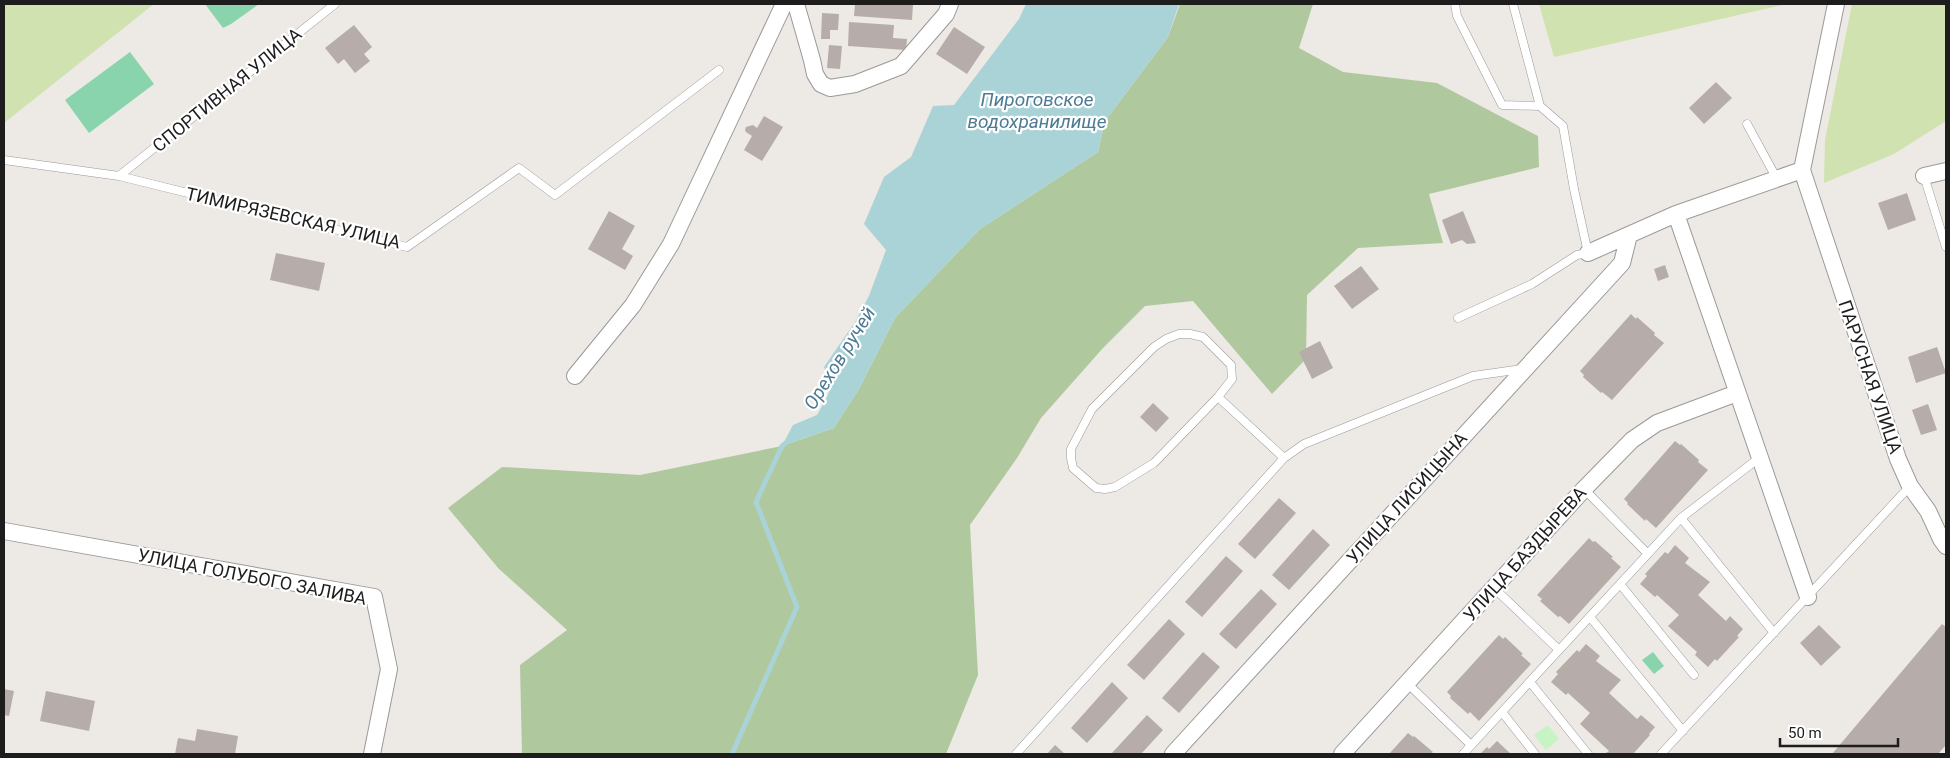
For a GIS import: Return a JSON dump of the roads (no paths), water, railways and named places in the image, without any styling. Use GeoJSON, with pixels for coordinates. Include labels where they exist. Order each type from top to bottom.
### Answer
{"type":"FeatureCollection","features":[{"type":"Feature","properties":{"kind":"street"},"geometry":{"type":"LineString","coordinates":[[575,376],[634,305],[671,244],[784,4]]}},
{"type":"Feature","properties":{"kind":"street"},"geometry":{"type":"LineString","coordinates":[[796,4],[815,74],[821,84],[830,88],[855,84],[902,66],[946,14],[950,4]]}},
{"type":"Feature","properties":{"kind":"street"},"geometry":{"type":"LineString","coordinates":[[1588,253],[1676,214],[1802,170],[1836,4]]}},
{"type":"Feature","properties":{"kind":"street","name":"ПАРУСНАЯ УЛИЦА"},"geometry":{"type":"LineString","coordinates":[[1802,170],[1898,459],[1910,486],[1928,511],[1946,546]]}},
{"type":"Feature","properties":{"kind":"street"},"geometry":{"type":"LineString","coordinates":[[1924,176],[1946,171]]}},
{"type":"Feature","properties":{"kind":"street"},"geometry":{"type":"LineString","coordinates":[[1676,214],[1808,597]]}},
{"type":"Feature","properties":{"kind":"street","name":"УЛИЦА ЛИСИЦЫНА"},"geometry":{"type":"LineString","coordinates":[[1173,754],[1622,264],[1629,235]]}},
{"type":"Feature","properties":{"kind":"street","name":"УЛИЦА БАЗДЫРЕВА"},"geometry":{"type":"LineString","coordinates":[[1342,754],[1584,489],[1632,440],[1657,423],[1737,393]]}},
{"type":"Feature","properties":{"kind":"street","name":"УЛИЦА ГОЛУБОГО ЗАЛИВА"},"geometry":{"type":"LineString","coordinates":[[4,531],[374,597],[389,669],[372,754]]}},
{"type":"Feature","properties":{"kind":"lane","name":"СПОРТИВНАЯ УЛИЦА"},"geometry":{"type":"LineString","coordinates":[[118,176],[334,4]]}},
{"type":"Feature","properties":{"kind":"lane"},"geometry":{"type":"LineString","coordinates":[[1454,4],[1457,16],[1502,105],[1540,106]]}},
{"type":"Feature","properties":{"kind":"lane"},"geometry":{"type":"LineString","coordinates":[[1458,318],[1532,284],[1577,255],[1588,253],[1563,126],[1540,106],[1513,4]]}},
{"type":"Feature","properties":{"kind":"lane","name":"ТИМИРЯЗЕВСКАЯ УЛИЦА"},"geometry":{"type":"LineString","coordinates":[[4,160],[118,176],[406,247],[519,168],[554,195],[719,70]]}},
{"type":"Feature","properties":{"kind":"lane"},"geometry":{"type":"LineString","coordinates":[[1747,124],[1777,179]]}},
{"type":"Feature","properties":{"kind":"lane"},"geometry":{"type":"LineString","coordinates":[[1924,176],[1946,247]]}},
{"type":"Feature","properties":{"kind":"lane"},"geometry":{"type":"LineString","coordinates":[[1179,334],[1203,337],[1231,365],[1232,379],[1218,397],[1154,463],[1115,487],[1096,488],[1073,468],[1071,449],[1092,410],[1154,347],[1166,339],[1179,334]]}},
{"type":"Feature","properties":{"kind":"lane"},"geometry":{"type":"LineString","coordinates":[[1016,754],[1284,458],[1304,444],[1474,376],[1525,369]]}},
{"type":"Feature","properties":{"kind":"lane"},"geometry":{"type":"LineString","coordinates":[[1218,397],[1284,458]]}},
{"type":"Feature","properties":{"kind":"lane"},"geometry":{"type":"LineString","coordinates":[[1463,754],[1681,518],[1759,458]]}},
{"type":"Feature","properties":{"kind":"lane"},"geometry":{"type":"LineString","coordinates":[[1661,754],[1910,486]]}},
{"type":"Feature","properties":{"kind":"lane"},"geometry":{"type":"LineString","coordinates":[[1584,489],[1648,554]]}},
{"type":"Feature","properties":{"kind":"lane"},"geometry":{"type":"LineString","coordinates":[[1681,518],[1774,633]]}},
{"type":"Feature","properties":{"kind":"lane"},"geometry":{"type":"LineString","coordinates":[[1620,584],[1694,675]]}},
{"type":"Feature","properties":{"kind":"lane"},"geometry":{"type":"LineString","coordinates":[[1494,588],[1559,650]]}},
{"type":"Feature","properties":{"kind":"lane"},"geometry":{"type":"LineString","coordinates":[[1590,617],[1683,731]]}},
{"type":"Feature","properties":{"kind":"lane"},"geometry":{"type":"LineString","coordinates":[[1530,682],[1588,754]]}},
{"type":"Feature","properties":{"kind":"lane"},"geometry":{"type":"LineString","coordinates":[[1407,683],[1471,745]]}},
{"type":"Feature","properties":{"kind":"lane"},"geometry":{"type":"LineString","coordinates":[[1502,712],[1536,754]]}},
{"type":"Feature","properties":{"kind":"water","name":"Пироговское водохранилище"},"geometry":{"type":"Polygon","coordinates":[[[1026,4],[1179,4],[1168,37],[1105,121],[1098,152],[980,229],[895,318],[859,389],[834,428],[782,446],[793,425],[817,415],[832,384],[824,367],[855,322],[869,296],[886,250],[864,224],[884,177],[911,157],[933,106],[954,105],[1019,19],[1026,4]]]}},
{"type":"Feature","properties":{"kind":"waterway","name":"Орехов ручей"},"geometry":{"type":"LineString","coordinates":[[732,754],[797,607],[756,502],[782,446],[786,443]]}}]}
